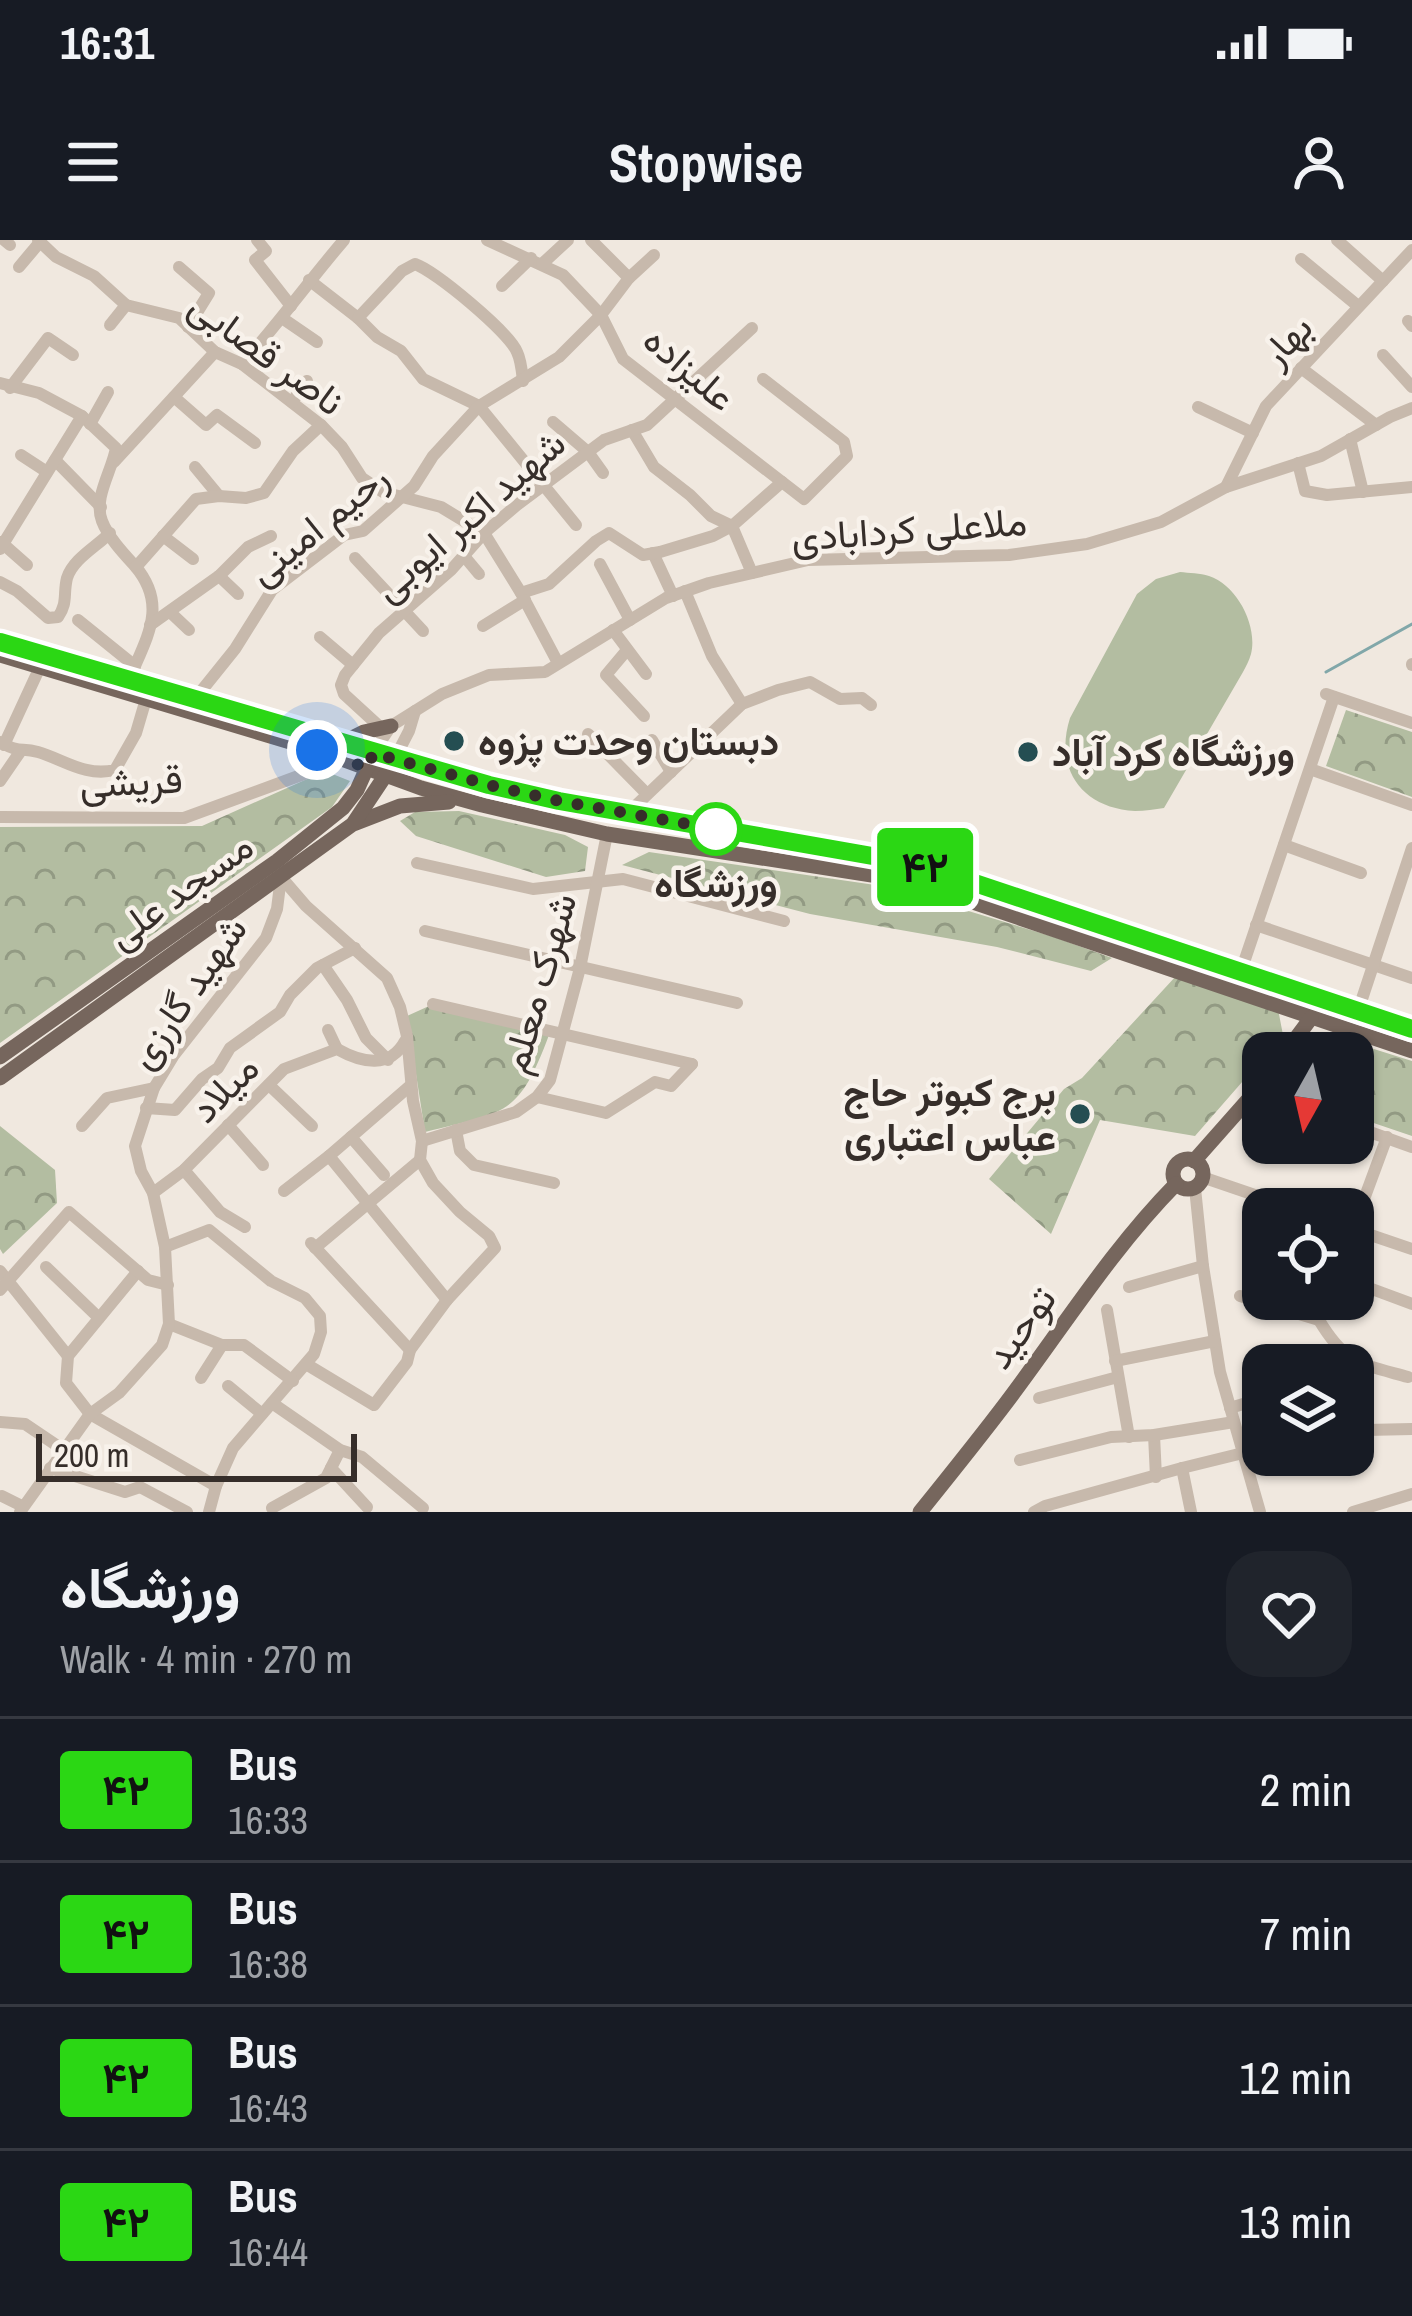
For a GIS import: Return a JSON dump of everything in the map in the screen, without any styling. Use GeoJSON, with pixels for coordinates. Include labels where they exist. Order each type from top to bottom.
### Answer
{"type":"FeatureCollection","features":[{"type":"Feature","properties":{"kind":"main road"},"geometry":{"type":"LineString","coordinates":[[0,642],[132,673],[329,749],[357,790]]}},
{"type":"Feature","properties":{"kind":"main road"},"geometry":{"type":"LineString","coordinates":[[0,655],[370,760],[395,758],[489,785],[907,862],[1412,1029]]}},
{"type":"Feature","properties":{"kind":"main road"},"geometry":{"type":"LineString","coordinates":[[329,749],[385,727]]}},
{"type":"Feature","properties":{"kind":"main road"},"geometry":{"type":"LineString","coordinates":[[353,824],[395,758]]}},
{"type":"Feature","properties":{"kind":"main road"},"geometry":{"type":"LineString","coordinates":[[370,760],[387,776],[482,805],[607,834],[940,891],[1412,1051]]}},
{"type":"Feature","properties":{"kind":"main road","name":"مسجد علی"},"geometry":{"type":"LineString","coordinates":[[0,1078],[338,812],[357,790],[370,760]]}},
{"type":"Feature","properties":{"kind":"main road"},"geometry":{"type":"LineString","coordinates":[[353,824],[416,803],[482,805]]}},
{"type":"Feature","properties":{"kind":"main road"},"geometry":{"type":"LineString","coordinates":[[338,812],[353,824]]}},
{"type":"Feature","properties":{"kind":"main road","name":"مسجد علی"},"geometry":{"type":"LineString","coordinates":[[0,1057],[75,1016],[353,824]]}},
{"type":"Feature","properties":{"kind":"main road"},"geometry":{"type":"LineString","coordinates":[[902,881],[907,862]]}},
{"type":"Feature","properties":{"kind":"main road"},"geometry":{"type":"LineString","coordinates":[[1301,1032],[1311,1018]]}},
{"type":"Feature","properties":{"kind":"main road"},"geometry":{"type":"LineString","coordinates":[[1194,1161],[1242,1110]]}},
{"type":"Feature","properties":{"kind":"main road"},"geometry":{"type":"LineString","coordinates":[[1194,1161],[1199,1165],[1198,1182],[1188,1189],[1176,1184],[1176,1165],[1194,1161]]}},
{"type":"Feature","properties":{"kind":"main road","name":"توحید"},"geometry":{"type":"LineString","coordinates":[[920,1512],[1006,1404],[1108,1262],[1176,1184]]}},
{"type":"Feature","properties":{"kind":"street"},"geometry":{"type":"LineString","coordinates":[[256,240],[266,251],[255,260],[286,312],[317,342]]}},
{"type":"Feature","properties":{"kind":"street"},"geometry":{"type":"LineString","coordinates":[[242,364],[344,240]]}},
{"type":"Feature","properties":{"kind":"street","name":"علیزاده"},"geometry":{"type":"LineString","coordinates":[[487,240],[563,275],[602,315],[623,359],[804,499],[847,455],[844,442],[763,379]]}},
{"type":"Feature","properties":{"kind":"street"},"geometry":{"type":"LineString","coordinates":[[502,286],[568,240]]}},
{"type":"Feature","properties":{"kind":"street"},"geometry":{"type":"LineString","coordinates":[[591,240],[629,278]]}},
{"type":"Feature","properties":{"kind":"street"},"geometry":{"type":"LineString","coordinates":[[1337,240],[1383,281]]}},
{"type":"Feature","properties":{"kind":"street"},"geometry":{"type":"LineString","coordinates":[[19,266],[39,241],[94,276],[126,305],[110,325]]}},
{"type":"Feature","properties":{"kind":"street","name":"بهار"},"geometry":{"type":"LineString","coordinates":[[1226,487],[1266,406],[1412,250]]}},
{"type":"Feature","properties":{"kind":"street","name":"رحیم امینی"},"geometry":{"type":"LineString","coordinates":[[194,700],[242,639],[272,590],[344,535],[363,531],[414,486],[433,456],[479,406],[559,357],[654,255]]}},
{"type":"Feature","properties":{"kind":"street"},"geometry":{"type":"LineString","coordinates":[[1301,260],[1358,306]]}},
{"type":"Feature","properties":{"kind":"street"},"geometry":{"type":"LineString","coordinates":[[358,318],[402,271],[415,264],[430,269],[499,328],[517,351],[524,381]]}},
{"type":"Feature","properties":{"kind":"street"},"geometry":{"type":"LineString","coordinates":[[178,267],[209,293],[188,327]]}},
{"type":"Feature","properties":{"kind":"street"},"geometry":{"type":"LineString","coordinates":[[309,280],[376,337],[401,351],[423,379],[479,406],[577,525]]}},
{"type":"Feature","properties":{"kind":"street","name":"ناصر قصابی"},"geometry":{"type":"LineString","coordinates":[[126,305],[179,318],[215,352],[242,364],[321,425],[362,478],[383,492],[441,507],[484,533]]}},
{"type":"Feature","properties":{"kind":"street","name":"شهید اکبر ایوبی"},"geometry":{"type":"LineString","coordinates":[[353,665],[379,633],[484,533],[604,440],[647,424],[752,328]]}},
{"type":"Feature","properties":{"kind":"street"},"geometry":{"type":"LineString","coordinates":[[73,355],[48,338],[5,385],[39,393],[86,420],[116,448],[101,493],[100,518],[151,587],[154,605],[132,673],[78,620]]}},
{"type":"Feature","properties":{"kind":"street"},"geometry":{"type":"LineString","coordinates":[[113,463],[215,352]]}},
{"type":"Feature","properties":{"kind":"street"},"geometry":{"type":"LineString","coordinates":[[1383,355],[1412,387]]}},
{"type":"Feature","properties":{"kind":"street"},"geometry":{"type":"LineString","coordinates":[[1301,368],[1376,425]]}},
{"type":"Feature","properties":{"kind":"street"},"geometry":{"type":"LineString","coordinates":[[292,403],[307,381]]}},
{"type":"Feature","properties":{"kind":"street"},"geometry":{"type":"LineString","coordinates":[[27,565],[1,545],[51,466],[108,392]]}},
{"type":"Feature","properties":{"kind":"street"},"geometry":{"type":"LineString","coordinates":[[174,397],[206,425],[217,415],[255,443]]}},
{"type":"Feature","properties":{"kind":"street"},"geometry":{"type":"LineString","coordinates":[[1198,407],[1252,433]]}},
{"type":"Feature","properties":{"kind":"street","name":"ملاعلی کردابادی"},"geometry":{"type":"LineString","coordinates":[[385,727],[442,694],[490,675],[544,672],[679,593],[709,583],[808,560],[1009,555],[1087,544],[1161,522],[1226,487],[1321,456],[1412,408]]}},
{"type":"Feature","properties":{"kind":"street"},"geometry":{"type":"LineString","coordinates":[[553,422],[603,472]]}},
{"type":"Feature","properties":{"kind":"street"},"geometry":{"type":"LineString","coordinates":[[136,567],[196,499],[264,493],[292,451],[321,425]]}},
{"type":"Feature","properties":{"kind":"street"},"geometry":{"type":"LineString","coordinates":[[632,430],[654,467],[711,516],[732,526],[752,573]]}},
{"type":"Feature","properties":{"kind":"street"},"geometry":{"type":"LineString","coordinates":[[1350,439],[1363,492]]}},
{"type":"Feature","properties":{"kind":"street"},"geometry":{"type":"LineString","coordinates":[[21,455],[51,466],[101,507]]}},
{"type":"Feature","properties":{"kind":"street"},"geometry":{"type":"LineString","coordinates":[[1298,463],[1305,491],[1328,495],[1412,487]]}},
{"type":"Feature","properties":{"kind":"street"},"geometry":{"type":"LineString","coordinates":[[195,467],[219,496]]}},
{"type":"Feature","properties":{"kind":"street"},"geometry":{"type":"LineString","coordinates":[[483,626],[523,596],[549,584],[609,533],[644,555],[653,554],[732,526],[782,482]]}},
{"type":"Feature","properties":{"kind":"street"},"geometry":{"type":"LineString","coordinates":[[0,582],[17,590],[48,618],[58,617],[67,605],[68,573],[110,533]]}},
{"type":"Feature","properties":{"kind":"street"},"geometry":{"type":"LineString","coordinates":[[484,533],[558,663]]}},
{"type":"Feature","properties":{"kind":"street"},"geometry":{"type":"LineString","coordinates":[[164,536],[193,559]]}},
{"type":"Feature","properties":{"kind":"street"},"geometry":{"type":"LineString","coordinates":[[150,626],[219,576],[248,547],[271,536]]}},
{"type":"Feature","properties":{"kind":"street"},"geometry":{"type":"LineString","coordinates":[[653,554],[742,704]]}},
{"type":"Feature","properties":{"kind":"street"},"geometry":{"type":"LineString","coordinates":[[464,556],[479,574]]}},
{"type":"Feature","properties":{"kind":"street"},"geometry":{"type":"LineString","coordinates":[[355,558],[423,632]]}},
{"type":"Feature","properties":{"kind":"street"},"geometry":{"type":"LineString","coordinates":[[600,564],[630,620]]}},
{"type":"Feature","properties":{"kind":"street"},"geometry":{"type":"LineString","coordinates":[[219,576],[238,594]]}},
{"type":"Feature","properties":{"kind":"street"},"geometry":{"type":"LineString","coordinates":[[171,613],[189,630]]}},
{"type":"Feature","properties":{"kind":"street"},"geometry":{"type":"LineString","coordinates":[[613,631],[646,674]]}},
{"type":"Feature","properties":{"kind":"street"},"geometry":{"type":"LineString","coordinates":[[320,637],[353,665],[341,686],[344,694],[385,727],[370,760]]}},
{"type":"Feature","properties":{"kind":"street"},"geometry":{"type":"LineString","coordinates":[[627,650],[605,675],[644,716]]}},
{"type":"Feature","properties":{"kind":"street"},"geometry":{"type":"LineString","coordinates":[[40,667],[2,743],[20,752],[33,750],[74,768],[116,770],[136,734],[146,699]]}},
{"type":"Feature","properties":{"kind":"street"},"geometry":{"type":"LineString","coordinates":[[628,813],[742,704],[810,682],[840,698],[862,698],[871,706]]}},
{"type":"Feature","properties":{"kind":"street"},"geometry":{"type":"LineString","coordinates":[[1240,971],[1310,769],[1330,695],[1412,723]]}},
{"type":"Feature","properties":{"kind":"street"},"geometry":{"type":"LineString","coordinates":[[395,758],[415,711]]}},
{"type":"Feature","properties":{"kind":"street"},"geometry":{"type":"LineString","coordinates":[[588,734],[647,794]]}},
{"type":"Feature","properties":{"kind":"street"},"geometry":{"type":"LineString","coordinates":[[652,740],[671,772]]}},
{"type":"Feature","properties":{"kind":"street","name":"قریشی"},"geometry":{"type":"LineString","coordinates":[[0,817],[184,818],[304,774],[329,749]]}},
{"type":"Feature","properties":{"kind":"street"},"geometry":{"type":"LineString","coordinates":[[0,781],[20,752]]}},
{"type":"Feature","properties":{"kind":"street"},"geometry":{"type":"LineString","coordinates":[[1310,769],[1412,805]]}},
{"type":"Feature","properties":{"kind":"street","name":"شهرک معلم"},"geometry":{"type":"LineString","coordinates":[[422,1141],[516,1112],[550,1080],[580,968],[607,834]]}},
{"type":"Feature","properties":{"kind":"street"},"geometry":{"type":"LineString","coordinates":[[1284,844],[1361,873]]}},
{"type":"Feature","properties":{"kind":"street"},"geometry":{"type":"LineString","coordinates":[[1358,1011],[1412,848]]}},
{"type":"Feature","properties":{"kind":"street"},"geometry":{"type":"LineString","coordinates":[[417,863],[533,889],[623,879],[784,921]]}},
{"type":"Feature","properties":{"kind":"street"},"geometry":{"type":"LineString","coordinates":[[281,877],[306,907],[387,978],[407,1036],[422,1141],[420,1160],[433,1183],[489,1236],[494,1248],[447,1300],[374,1405],[307,1364]]}},
{"type":"Feature","properties":{"kind":"street","name":"شهید گارزی"},"geometry":{"type":"LineString","coordinates":[[169,1324],[165,1247],[153,1193],[135,1146],[154,1088],[174,1055],[266,938],[277,909],[281,877]]}},
{"type":"Feature","properties":{"kind":"street"},"geometry":{"type":"LineString","coordinates":[[1256,925],[1412,978]]}},
{"type":"Feature","properties":{"kind":"street"},"geometry":{"type":"LineString","coordinates":[[424,931],[737,1003]]}},
{"type":"Feature","properties":{"kind":"street"},"geometry":{"type":"LineString","coordinates":[[146,1108],[176,1110],[218,1068],[230,1048],[280,1012],[290,995],[323,965],[356,948]]}},
{"type":"Feature","properties":{"kind":"street"},"geometry":{"type":"LineString","coordinates":[[323,965],[366,1037],[388,1060]]}},
{"type":"Feature","properties":{"kind":"street"},"geometry":{"type":"LineString","coordinates":[[433,1004],[692,1064],[671,1086],[655,1082],[606,1113],[537,1097]]}},
{"type":"Feature","properties":{"kind":"street"},"geometry":{"type":"LineString","coordinates":[[328,1030],[337,1049],[367,1061],[388,1060],[400,1051],[407,1036]]}},
{"type":"Feature","properties":{"kind":"street","name":"میلاد"},"geometry":{"type":"LineString","coordinates":[[153,1193],[184,1170],[284,1070],[337,1049]]}},
{"type":"Feature","properties":{"kind":"street"},"geometry":{"type":"LineString","coordinates":[[268,1085],[312,1126]]}},
{"type":"Feature","properties":{"kind":"street"},"geometry":{"type":"LineString","coordinates":[[284,1191],[411,1085]]}},
{"type":"Feature","properties":{"kind":"street"},"geometry":{"type":"LineString","coordinates":[[82,1126],[107,1098],[154,1088]]}},
{"type":"Feature","properties":{"kind":"street"},"geometry":{"type":"LineString","coordinates":[[228,1125],[263,1165]]}},
{"type":"Feature","properties":{"kind":"street"},"geometry":{"type":"LineString","coordinates":[[456,1130],[460,1151],[474,1165],[554,1183]]}},
{"type":"Feature","properties":{"kind":"street"},"geometry":{"type":"LineString","coordinates":[[1374,1133],[1412,1147]]}},
{"type":"Feature","properties":{"kind":"street"},"geometry":{"type":"LineString","coordinates":[[1368,1188],[1387,1137]]}},
{"type":"Feature","properties":{"kind":"street"},"geometry":{"type":"LineString","coordinates":[[351,1138],[384,1175]]}},
{"type":"Feature","properties":{"kind":"street"},"geometry":{"type":"LineString","coordinates":[[329,1156],[447,1300]]}},
{"type":"Feature","properties":{"kind":"street"},"geometry":{"type":"LineString","coordinates":[[410,1350],[313,1246],[420,1160]]}},
{"type":"Feature","properties":{"kind":"street"},"geometry":{"type":"LineString","coordinates":[[184,1170],[220,1212],[245,1227]]}},
{"type":"Feature","properties":{"kind":"street"},"geometry":{"type":"LineString","coordinates":[[1242,1194],[1198,1182],[1203,1266],[1215,1341],[1242,1447]]}},
{"type":"Feature","properties":{"kind":"street"},"geometry":{"type":"LineString","coordinates":[[68,1356],[3,1281],[69,1212],[148,1280],[168,1286]]}},
{"type":"Feature","properties":{"kind":"street"},"geometry":{"type":"LineString","coordinates":[[165,1247],[209,1230],[271,1281],[305,1298],[320,1316],[314,1354],[233,1448],[209,1512]]}},
{"type":"Feature","properties":{"kind":"street"},"geometry":{"type":"LineString","coordinates":[[1374,1236],[1412,1249]]}},
{"type":"Feature","properties":{"kind":"street"},"geometry":{"type":"LineString","coordinates":[[1129,1287],[1203,1266]]}},
{"type":"Feature","properties":{"kind":"street"},"geometry":{"type":"LineString","coordinates":[[46,1267],[99,1318]]}},
{"type":"Feature","properties":{"kind":"street"},"geometry":{"type":"LineString","coordinates":[[138,1271],[68,1356],[66,1383],[90,1414],[216,1486]]}},
{"type":"Feature","properties":{"kind":"street"},"geometry":{"type":"LineString","coordinates":[[1374,1290],[1412,1304]]}},
{"type":"Feature","properties":{"kind":"street"},"geometry":{"type":"LineString","coordinates":[[1107,1310],[1129,1437]]}},
{"type":"Feature","properties":{"kind":"street"},"geometry":{"type":"LineString","coordinates":[[1319,1320],[1334,1345],[1358,1363],[1408,1377]]}},
{"type":"Feature","properties":{"kind":"street"},"geometry":{"type":"LineString","coordinates":[[2,1496],[21,1509],[90,1414],[119,1393],[162,1345],[169,1324],[222,1345],[244,1345],[292,1381]]}},
{"type":"Feature","properties":{"kind":"street"},"geometry":{"type":"LineString","coordinates":[[1115,1361],[1215,1341]]}},
{"type":"Feature","properties":{"kind":"street"},"geometry":{"type":"LineString","coordinates":[[201,1378],[222,1345]]}},
{"type":"Feature","properties":{"kind":"street"},"geometry":{"type":"LineString","coordinates":[[1040,1398],[1118,1377]]}},
{"type":"Feature","properties":{"kind":"street"},"geometry":{"type":"LineString","coordinates":[[228,1386],[340,1450],[362,1457],[423,1508]]}},
{"type":"Feature","properties":{"kind":"street"},"geometry":{"type":"LineString","coordinates":[[1019,1460],[1111,1437],[1154,1435],[1242,1410]]}},
{"type":"Feature","properties":{"kind":"street"},"geometry":{"type":"LineString","coordinates":[[0,1422],[25,1424],[64,1450]]}},
{"type":"Feature","properties":{"kind":"street"},"geometry":{"type":"LineString","coordinates":[[1374,1431],[1412,1429]]}},
{"type":"Feature","properties":{"kind":"street"},"geometry":{"type":"LineString","coordinates":[[1154,1435],[1156,1478]]}},
{"type":"Feature","properties":{"kind":"street"},"geometry":{"type":"LineString","coordinates":[[272,1508],[326,1478],[340,1450]]}},
{"type":"Feature","properties":{"kind":"street"},"geometry":{"type":"LineString","coordinates":[[1034,1512],[1242,1453]]}},
{"type":"Feature","properties":{"kind":"street"},"geometry":{"type":"LineString","coordinates":[[50,1468],[125,1492],[140,1487],[187,1512]]}},
{"type":"Feature","properties":{"kind":"street"},"geometry":{"type":"LineString","coordinates":[[331,1468],[367,1507]]}},
{"type":"Feature","properties":{"kind":"street"},"geometry":{"type":"LineString","coordinates":[[1182,1468],[1191,1512]]}},
{"type":"Feature","properties":{"kind":"street"},"geometry":{"type":"LineString","coordinates":[[1250,1476],[1260,1512]]}},
{"type":"Feature","properties":{"kind":"street"},"geometry":{"type":"LineString","coordinates":[[1353,1512],[1412,1494]]}},
{"type":"Feature","properties":{"kind":"green space"},"geometry":{"type":"Polygon","coordinates":[[[1180,572],[1209,576],[1236,597],[1248,619],[1251,654],[1164,808],[1116,808],[1086,793],[1069,769],[1066,736],[1070,718],[1137,594],[1156,579],[1180,572]]]}},
{"type":"Feature","properties":{"kind":"green space"},"geometry":{"type":"Polygon","coordinates":[[[1346,710],[1412,732],[1412,797],[1326,766],[1346,710]]]}},
{"type":"Feature","properties":{"kind":"green space"},"geometry":{"type":"Polygon","coordinates":[[[325,771],[350,781],[332,807],[0,1043],[0,827],[202,826],[325,771]]]}},
{"type":"Feature","properties":{"kind":"green space"},"geometry":{"type":"Polygon","coordinates":[[[459,811],[565,835],[588,847],[585,871],[546,877],[416,836],[400,821],[415,812],[459,811]]]}},
{"type":"Feature","properties":{"kind":"green space"},"geometry":{"type":"Polygon","coordinates":[[[649,852],[889,887],[1112,958],[1091,971],[997,947],[810,914],[622,865],[649,852]]]}},
{"type":"Feature","properties":{"kind":"green space"},"geometry":{"type":"Polygon","coordinates":[[[1176,976],[1278,1009],[1282,1032],[1242,1032],[1242,1082],[1195,1136],[1100,1120],[1051,1234],[989,1179],[1064,1089],[1082,1078],[1176,976]]]}},
{"type":"Feature","properties":{"kind":"green space"},"geometry":{"type":"Polygon","coordinates":[[[429,1006],[549,1035],[518,1097],[492,1114],[425,1132],[407,1016],[429,1006]]]}},
{"type":"Feature","properties":{"kind":"green space"},"geometry":{"type":"Polygon","coordinates":[[[1374,1049],[1412,1061],[1412,1136],[1374,1123],[1374,1049]]]}},
{"type":"Feature","properties":{"kind":"green space"},"geometry":{"type":"Polygon","coordinates":[[[0,1126],[55,1170],[57,1203],[3,1254],[0,1249],[0,1126]]]}},
{"type":"Feature","properties":{"kind":"waterway"},"geometry":{"type":"LineString","coordinates":[[1326,672],[1412,624]]}},
{"type":"Feature","properties":{"kind":"bus line","name":"۴۲"},"geometry":{"type":"LineString","coordinates":[[0,642],[489,785],[918,864],[1412,1029]]}},
{"type":"Feature","properties":{"kind":"place","name":"دبستان وحدت پزوه"},"geometry":{"type":"Point","coordinates":[454,741]}},
{"type":"Feature","properties":{"kind":"place","name":"ورزشگاه کرد آباد"},"geometry":{"type":"Point","coordinates":[1028,752]}},
{"type":"Feature","properties":{"kind":"place","name":"ورزشگاه"},"geometry":{"type":"Point","coordinates":[716,829]}},
{"type":"Feature","properties":{"kind":"place","name":"برج کبوتر حاج عباس اعتباری"},"geometry":{"type":"Point","coordinates":[1080,1114]}},
{"type":"Feature","properties":{"kind":"route"},"geometry":{"type":"LineString","coordinates":[[317,750],[368,768],[373,753],[559,801],[716,829]]}}]}
